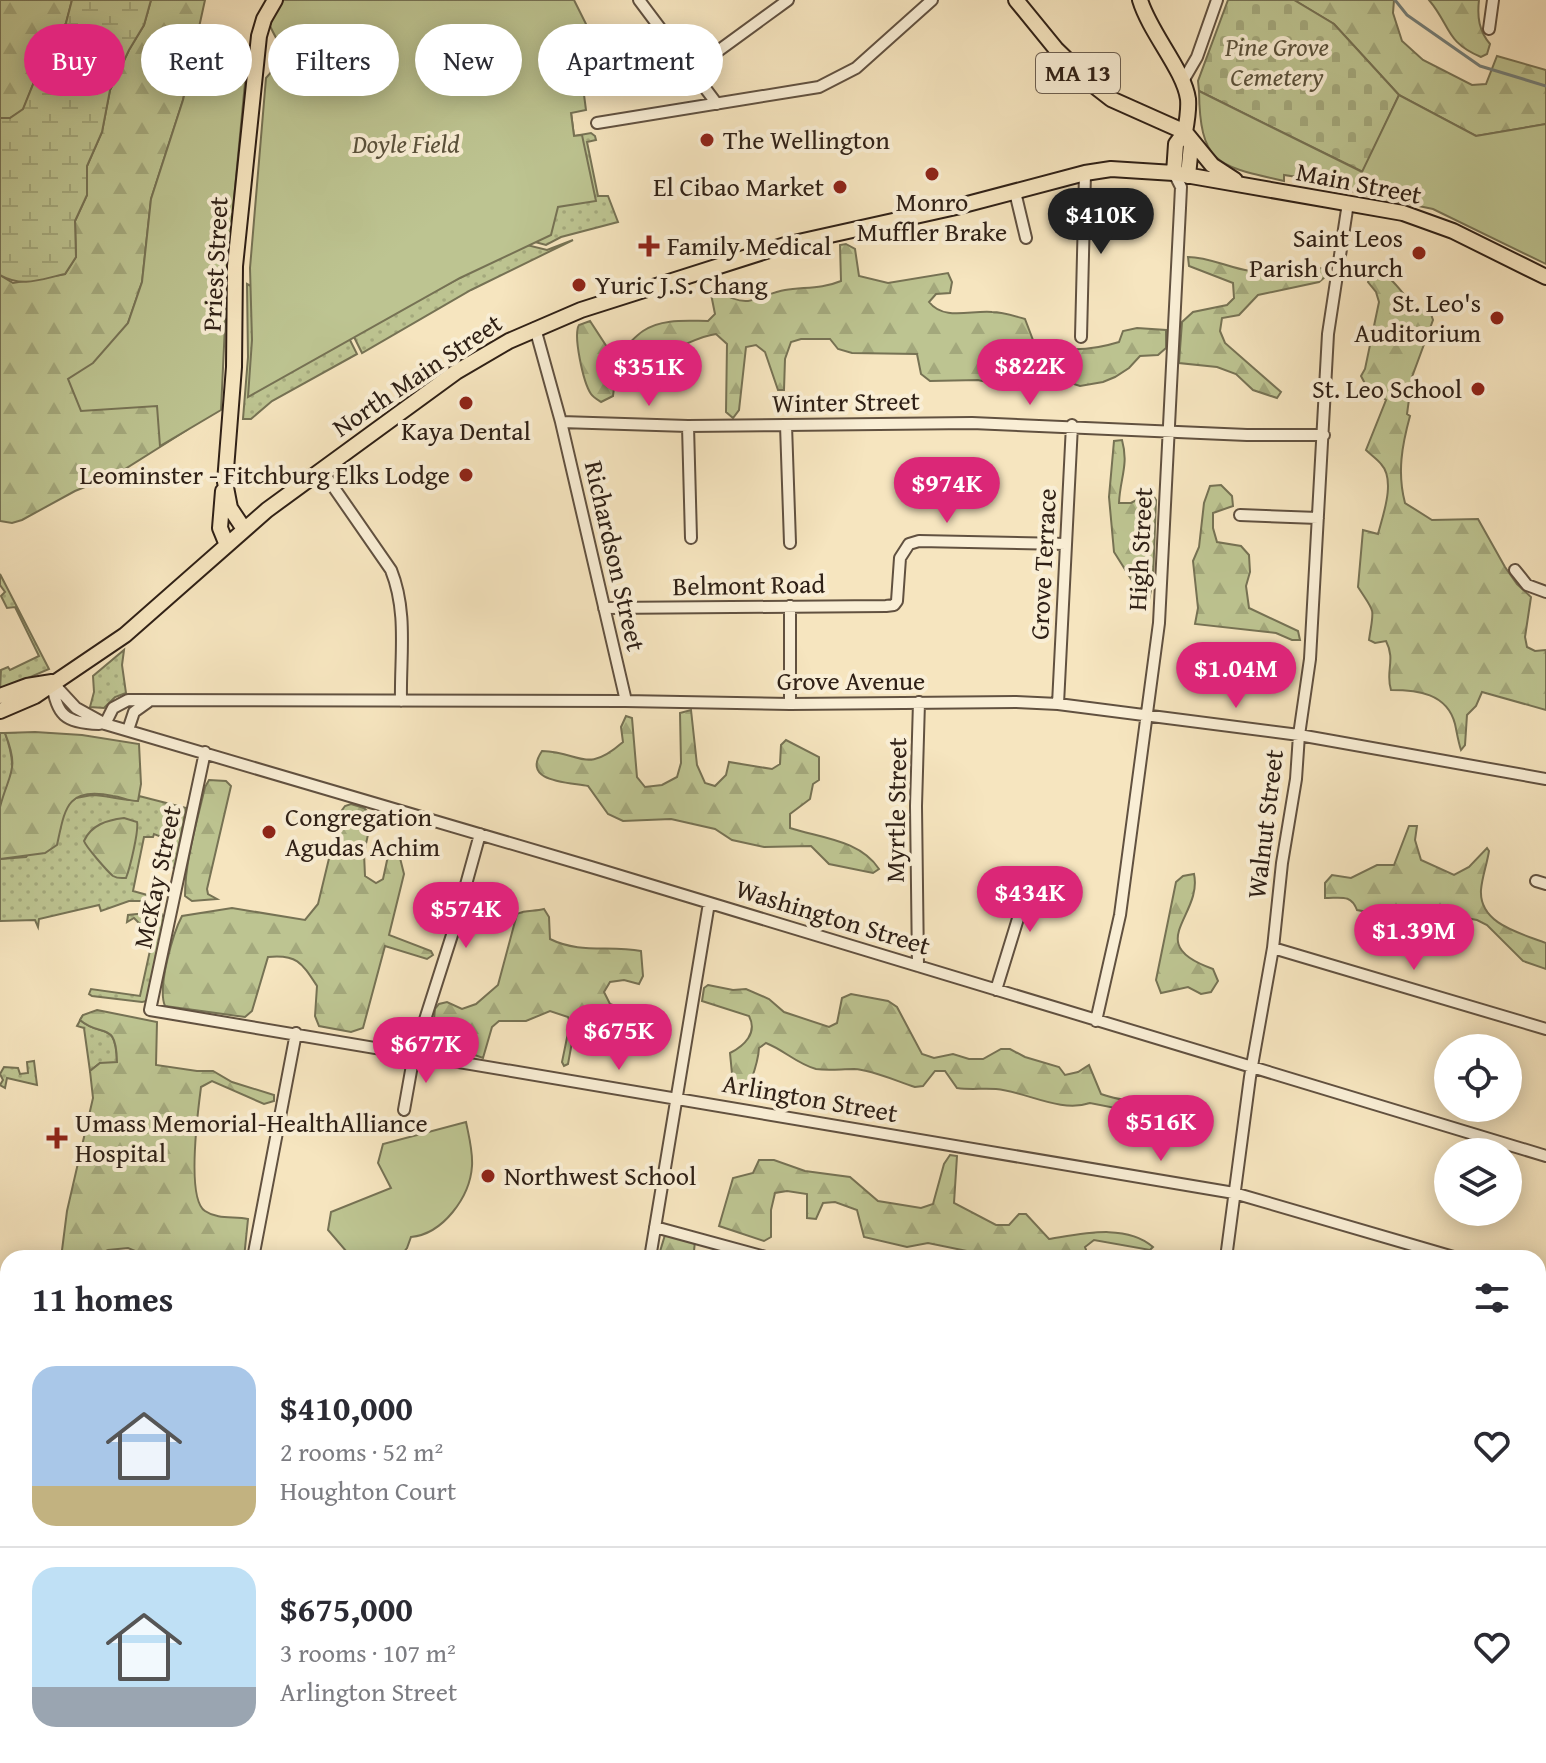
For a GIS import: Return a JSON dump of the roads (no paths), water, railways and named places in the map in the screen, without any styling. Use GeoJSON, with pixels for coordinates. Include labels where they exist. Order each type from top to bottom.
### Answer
{"type":"FeatureCollection","features":[{"type":"Feature","properties":{"kind":"main road","name":"Priest Street"},"geometry":{"type":"LineString","coordinates":[[244,529],[230,508],[225,482],[234,367],[235,266],[259,36],[275,0]]}},
{"type":"Feature","properties":{"kind":"main road","name":"MA 13"},"geometry":{"type":"LineString","coordinates":[[1016,0],[1056,49],[1093,85],[1111,99],[1185,132]]}},
{"type":"Feature","properties":{"kind":"main road"},"geometry":{"type":"LineString","coordinates":[[1140,0],[1151,28],[1183,81],[1188,102],[1185,132],[1191,145],[1181,179]]}},
{"type":"Feature","properties":{"kind":"main road"},"geometry":{"type":"LineString","coordinates":[[1185,132],[1212,165],[1246,186]]}},
{"type":"Feature","properties":{"kind":"main road","name":"North Main Street"},"geometry":{"type":"LineString","coordinates":[[0,711],[35,696],[125,635],[244,529],[321,469],[456,372],[535,328],[581,310],[785,245],[1085,173],[1127,169],[1246,186]]}},
{"type":"Feature","properties":{"kind":"main road","name":"Main Street"},"geometry":{"type":"LineString","coordinates":[[1246,186],[1422,218],[1546,277]]}},
{"type":"Feature","properties":{"kind":"main road"},"geometry":{"type":"LineString","coordinates":[[225,482],[220,523],[227,545]]}},
{"type":"Feature","properties":{"kind":"main road","name":"North Main Street"},"geometry":{"type":"LineString","coordinates":[[0,696],[27,686],[52,682]]}},
{"type":"Feature","properties":{"kind":"street"},"geometry":{"type":"LineString","coordinates":[[639,0],[657,24]]}},
{"type":"Feature","properties":{"kind":"street"},"geometry":{"type":"LineString","coordinates":[[723,47],[788,0]]}},
{"type":"Feature","properties":{"kind":"street"},"geometry":{"type":"LineString","coordinates":[[597,123],[819,87],[856,68],[932,0]]}},
{"type":"Feature","properties":{"kind":"street"},"geometry":{"type":"LineString","coordinates":[[1183,81],[1197,57],[1217,0]]}},
{"type":"Feature","properties":{"kind":"street"},"geometry":{"type":"LineString","coordinates":[[1489,29],[1493,0]]}},
{"type":"Feature","properties":{"kind":"street"},"geometry":{"type":"LineString","coordinates":[[711,96],[717,104]]}},
{"type":"Feature","properties":{"kind":"street"},"geometry":{"type":"LineString","coordinates":[[1081,337],[1085,173]]}},
{"type":"Feature","properties":{"kind":"street","name":"High Street"},"geometry":{"type":"LineString","coordinates":[[1096,1021],[1120,915],[1159,623],[1181,179]]}},
{"type":"Feature","properties":{"kind":"street"},"geometry":{"type":"LineString","coordinates":[[1015,192],[1026,238]]}},
{"type":"Feature","properties":{"kind":"street","name":"Walnut Street"},"geometry":{"type":"LineString","coordinates":[[1227,1250],[1296,779],[1313,631],[1328,334],[1348,203]]}},
{"type":"Feature","properties":{"kind":"street","name":"Richardson Street"},"geometry":{"type":"LineString","coordinates":[[535,328],[561,422],[626,701]]}},
{"type":"Feature","properties":{"kind":"street","name":"Winter Street"},"geometry":{"type":"LineString","coordinates":[[561,422],[688,426],[972,423],[1247,435],[1324,435]]}},
{"type":"Feature","properties":{"kind":"street"},"geometry":{"type":"LineString","coordinates":[[786,425],[790,543]]}},
{"type":"Feature","properties":{"kind":"street","name":"Grove Terrace"},"geometry":{"type":"LineString","coordinates":[[1058,704],[1072,425]]}},
{"type":"Feature","properties":{"kind":"street"},"geometry":{"type":"LineString","coordinates":[[688,426],[691,538]]}},
{"type":"Feature","properties":{"kind":"street"},"geometry":{"type":"LineString","coordinates":[[321,469],[395,580],[402,611],[401,701]]}},
{"type":"Feature","properties":{"kind":"street"},"geometry":{"type":"LineString","coordinates":[[1240,515],[1318,518]]}},
{"type":"Feature","properties":{"kind":"street","name":"Belmont Road"},"geometry":{"type":"LineString","coordinates":[[604,608],[894,605],[897,601],[900,558],[909,544],[919,541],[1066,544]]}},
{"type":"Feature","properties":{"kind":"street"},"geometry":{"type":"LineString","coordinates":[[1515,570],[1527,585],[1546,592]]}},
{"type":"Feature","properties":{"kind":"street"},"geometry":{"type":"LineString","coordinates":[[790,606],[790,704]]}},
{"type":"Feature","properties":{"kind":"street","name":"Washington Street"},"geometry":{"type":"LineString","coordinates":[[52,682],[76,708],[105,724],[1546,1156]]}},
{"type":"Feature","properties":{"kind":"street","name":"Grove Avenue"},"geometry":{"type":"LineString","coordinates":[[105,724],[113,708],[122,702],[1058,704],[1299,735],[1546,779]]}},
{"type":"Feature","properties":{"kind":"street"},"geometry":{"type":"LineString","coordinates":[[128,730],[134,712],[150,702]]}},
{"type":"Feature","properties":{"kind":"street","name":"Myrtle Street"},"geometry":{"type":"LineString","coordinates":[[918,966],[916,806],[919,702]]}},
{"type":"Feature","properties":{"kind":"street","name":"McKay Street"},"geometry":{"type":"LineString","coordinates":[[150,1010],[205,752]]}},
{"type":"Feature","properties":{"kind":"street"},"geometry":{"type":"LineString","coordinates":[[404,1110],[414,1054],[480,834]]}},
{"type":"Feature","properties":{"kind":"street"},"geometry":{"type":"LineString","coordinates":[[996,990],[1032,873]]}},
{"type":"Feature","properties":{"kind":"street"},"geometry":{"type":"LineString","coordinates":[[651,1250],[709,903]]}},
{"type":"Feature","properties":{"kind":"street"},"geometry":{"type":"LineString","coordinates":[[1273,948],[1546,1029]]}},
{"type":"Feature","properties":{"kind":"street","name":"Arlington Street"},"geometry":{"type":"LineString","coordinates":[[150,1010],[1234,1193],[1430,1250]]}},
{"type":"Feature","properties":{"kind":"street"},"geometry":{"type":"LineString","coordinates":[[255,1250],[296,1033]]}},
{"type":"Feature","properties":{"kind":"street"},"geometry":{"type":"LineString","coordinates":[[655,1227],[740,1250]]}},
{"type":"Feature","properties":{"kind":"waterway"},"geometry":{"type":"LineString","coordinates":[[1395,0],[1407,15],[1480,66],[1546,86]]}},
{"type":"Feature","properties":{"kind":"place","name":"The Wellington"},"geometry":{"type":"Point","coordinates":[707,140]}},
{"type":"Feature","properties":{"kind":"place","name":"Monro Muffler Brake"},"geometry":{"type":"Point","coordinates":[932,174]}},
{"type":"Feature","properties":{"kind":"place","name":"El Cibao Market"},"geometry":{"type":"Point","coordinates":[840,187]}},
{"type":"Feature","properties":{"kind":"place","name":"Family Medical"},"geometry":{"type":"Point","coordinates":[649,246]}},
{"type":"Feature","properties":{"kind":"place","name":"Saint Leos Parish Church"},"geometry":{"type":"Point","coordinates":[1419,253]}},
{"type":"Feature","properties":{"kind":"place","name":"Yuric J.S. Chang"},"geometry":{"type":"Point","coordinates":[579,285]}},
{"type":"Feature","properties":{"kind":"place","name":"St. Leo's Auditorium"},"geometry":{"type":"Point","coordinates":[1497,318]}},
{"type":"Feature","properties":{"kind":"place","name":"St. Leo School"},"geometry":{"type":"Point","coordinates":[1478,389]}},
{"type":"Feature","properties":{"kind":"place","name":"Kaya Dental"},"geometry":{"type":"Point","coordinates":[466,403]}},
{"type":"Feature","properties":{"kind":"place","name":"Leominster - Fitchburg Elks Lodge"},"geometry":{"type":"Point","coordinates":[466,475]}},
{"type":"Feature","properties":{"kind":"place","name":"Congregation Agudas Achim"},"geometry":{"type":"Point","coordinates":[269,832]}},
{"type":"Feature","properties":{"kind":"place","name":"Umass Memorial-HealthAlliance Hospital"},"geometry":{"type":"Point","coordinates":[57,1138]}},
{"type":"Feature","properties":{"kind":"place","name":"Northwest School"},"geometry":{"type":"Point","coordinates":[488,1176]}},
{"type":"Feature","properties":{"kind":"park label","name":"Pine Grove Cemetery"},"geometry":{"type":"Point","coordinates":[1277,62]}},
{"type":"Feature","properties":{"kind":"park label","name":"Doyle Field"},"geometry":{"type":"Point","coordinates":[406,144]}}]}
